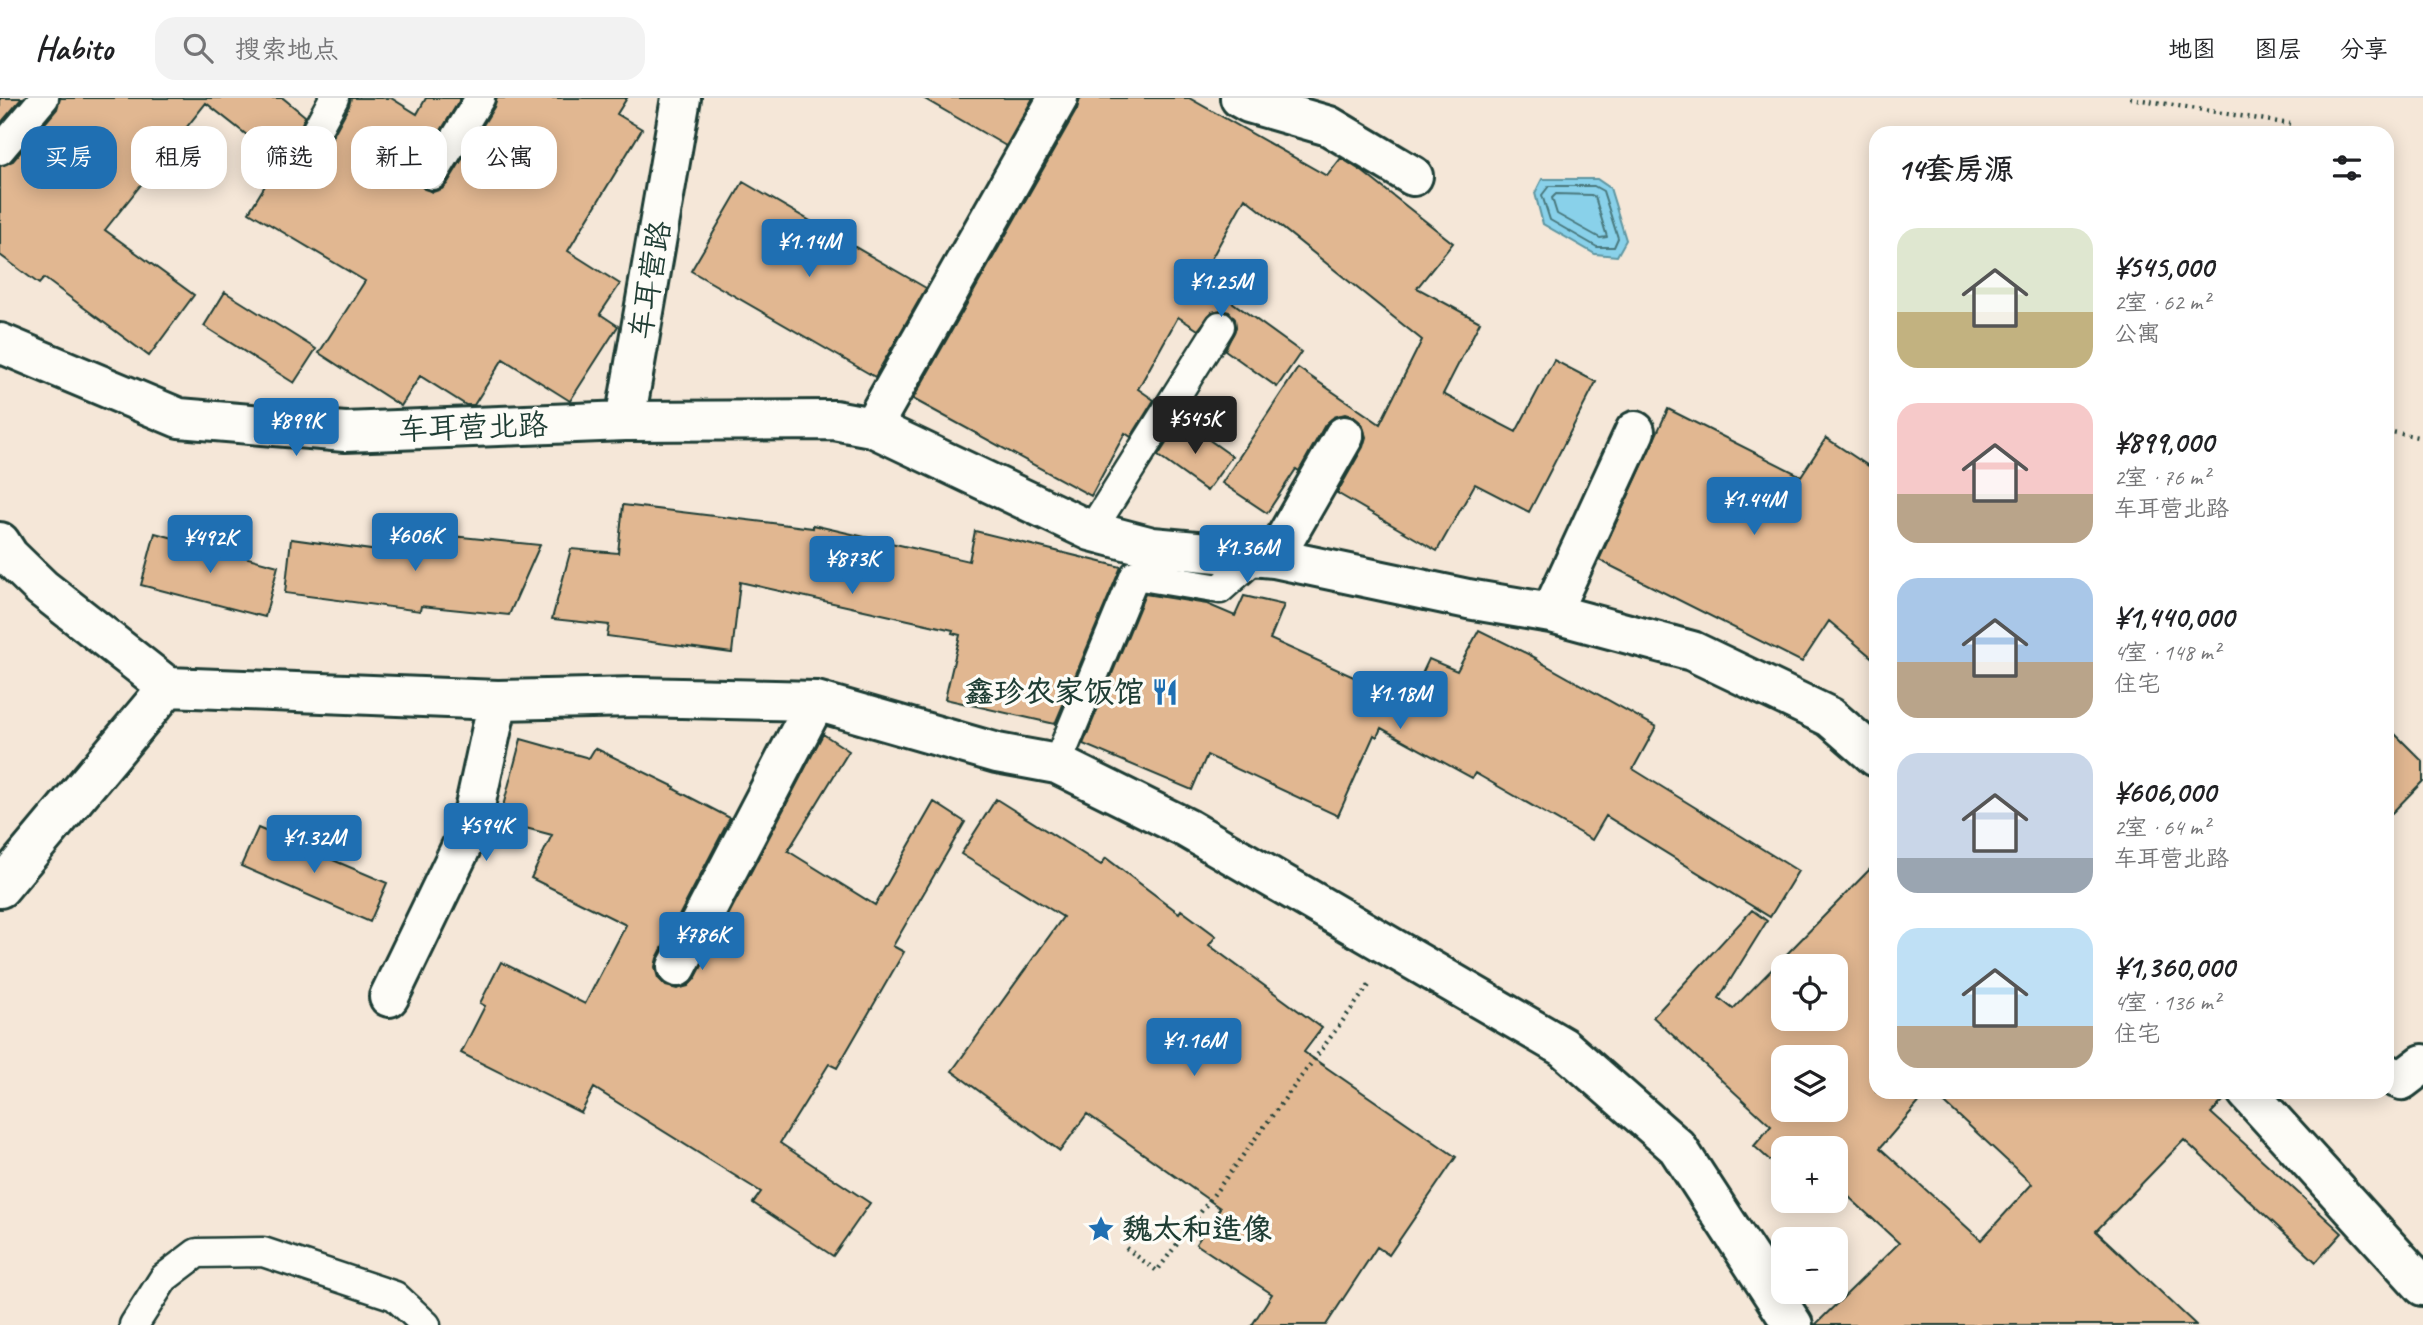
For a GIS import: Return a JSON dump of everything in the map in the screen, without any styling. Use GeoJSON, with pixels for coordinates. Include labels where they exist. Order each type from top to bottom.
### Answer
{"type":"FeatureCollection","features":[{"type":"Feature","properties":{"kind":"street","name":"车耳营路"},"geometry":{"type":"LineString","coordinates":[[625,421],[681,98]]}},
{"type":"Feature","properties":{"kind":"street"},"geometry":{"type":"LineString","coordinates":[[872,427],[1058,98]]}},
{"type":"Feature","properties":{"kind":"street"},"geometry":{"type":"LineString","coordinates":[[1240,98],[1329,126],[1413,176]]}},
{"type":"Feature","properties":{"kind":"street","name":"车耳营北路"},"geometry":{"type":"LineString","coordinates":[[0,343],[179,418],[345,432],[625,421],[834,420],[872,427],[1091,531],[1152,547],[1266,557],[1468,599],[1551,613],[1692,651],[1830,717],[1869,751]]}},
{"type":"Feature","properties":{"kind":"street"},"geometry":{"type":"LineString","coordinates":[[1551,613],[1635,431]]}},
{"type":"Feature","properties":{"kind":"street"},"geometry":{"type":"LineString","coordinates":[[1266,557],[1344,436]]}},
{"type":"Feature","properties":{"kind":"street"},"geometry":{"type":"LineString","coordinates":[[3,552],[42,588],[168,687],[498,700],[648,697],[816,701],[997,753],[1057,764],[1188,829],[1563,1047],[1677,1147],[1793,1325]]}},
{"type":"Feature","properties":{"kind":"street"},"geometry":{"type":"LineString","coordinates":[[0,888],[168,687]]}},
{"type":"Feature","properties":{"kind":"street"},"geometry":{"type":"LineString","coordinates":[[389,997],[470,829],[498,700]]}},
{"type":"Feature","properties":{"kind":"street"},"geometry":{"type":"LineString","coordinates":[[677,967],[816,701]]}},
{"type":"Feature","properties":{"kind":"street"},"geometry":{"type":"LineString","coordinates":[[2394,1077],[2402,1080],[2423,1064]]}},
{"type":"Feature","properties":{"kind":"street"},"geometry":{"type":"LineString","coordinates":[[2253,1099],[2423,1286]]}},
{"type":"Feature","properties":{"kind":"lane"},"geometry":{"type":"LineString","coordinates":[[0,150],[44,98]]}},
{"type":"Feature","properties":{"kind":"lane"},"geometry":{"type":"LineString","coordinates":[[319,126],[334,98]]}},
{"type":"Feature","properties":{"kind":"lane"},"geometry":{"type":"LineString","coordinates":[[447,152],[480,98]]}},
{"type":"Feature","properties":{"kind":"lane"},"geometry":{"type":"LineString","coordinates":[[1091,531],[1220,326]]}},
{"type":"Feature","properties":{"kind":"lane"},"geometry":{"type":"LineString","coordinates":[[1057,764],[1135,575],[1220,589],[1266,557]]}},
{"type":"Feature","properties":{"kind":"lane"},"geometry":{"type":"LineString","coordinates":[[134,1325],[164,1278],[197,1253],[263,1252],[395,1296],[426,1325]]}},
{"type":"Feature","properties":{"kind":"path"},"geometry":{"type":"LineString","coordinates":[[2130,98],[2290,124]]}},
{"type":"Feature","properties":{"kind":"path"},"geometry":{"type":"LineString","coordinates":[[2394,432],[2423,438]]}},
{"type":"Feature","properties":{"kind":"path"},"geometry":{"type":"LineString","coordinates":[[1126,1248],[1157,1271],[1396,949]]}},
{"type":"Feature","properties":{"kind":"water"},"geometry":{"type":"Polygon","coordinates":[[[1542,179],[1597,179],[1610,188],[1626,240],[1617,256],[1595,254],[1543,224],[1535,193],[1542,179]]]}},
{"type":"Feature","properties":{"kind":"building"},"geometry":{"type":"Polygon","coordinates":[[[0,98],[22,98],[0,124],[0,98]]]}},
{"type":"Feature","properties":{"kind":"building"},"geometry":{"type":"Polygon","coordinates":[[[60,98],[283,98],[305,116],[301,126],[241,126],[241,130],[206,103],[188,126],[131,126],[131,189],[138,189],[105,230],[194,295],[149,356],[44,278],[39,284],[0,255],[0,166],[13,161],[21,152],[21,189],[117,189],[117,126],[43,126],[57,109],[60,98]]]}},
{"type":"Feature","properties":{"kind":"building"},"geometry":{"type":"Polygon","coordinates":[[[351,98],[391,98],[417,114],[426,98],[461,98],[444,126],[351,126],[351,189],[424,189],[433,192],[447,189],[447,184],[461,161],[461,189],[557,189],[557,126],[482,126],[497,98],[627,98],[617,114],[642,129],[568,251],[620,284],[600,314],[618,326],[570,401],[503,359],[474,405],[466,405],[420,376],[401,406],[319,353],[365,281],[249,212],[263,189],[337,189],[337,128],[351,98]]]}},
{"type":"Feature","properties":{"kind":"building"},"geometry":{"type":"Polygon","coordinates":[[[923,98],[1033,98],[1006,146],[923,98]]]}},
{"type":"Feature","properties":{"kind":"building"},"geometry":{"type":"Polygon","coordinates":[[[1080,98],[1189,98],[1327,176],[1341,158],[1363,172],[1453,243],[1417,288],[1480,322],[1443,394],[1516,432],[1554,360],[1596,382],[1529,512],[1475,484],[1437,551],[1337,493],[1366,437],[1362,424],[1345,414],[1334,417],[1325,425],[1299,471],[1296,469],[1267,513],[1222,483],[1298,368],[1380,424],[1422,340],[1245,198],[1200,279],[1301,352],[1277,387],[1225,350],[1236,327],[1235,319],[1229,312],[1212,312],[1198,330],[1178,317],[1138,389],[1154,400],[1131,437],[1125,433],[1091,496],[913,399],[1077,109],[1080,98]]]}},
{"type":"Feature","properties":{"kind":"building"},"geometry":{"type":"Polygon","coordinates":[[[743,182],[926,288],[875,377],[691,271],[743,182]]]}},
{"type":"Feature","properties":{"kind":"building"},"geometry":{"type":"Polygon","coordinates":[[[225,292],[316,349],[294,383],[204,326],[225,292]]]}},
{"type":"Feature","properties":{"kind":"building"},"geometry":{"type":"Polygon","coordinates":[[[1668,409],[1801,476],[1826,438],[1869,466],[1869,655],[1829,621],[1802,662],[1599,560],[1668,409]]]}},
{"type":"Feature","properties":{"kind":"building"},"geometry":{"type":"Polygon","coordinates":[[[1181,420],[1232,456],[1207,491],[1158,456],[1181,420]]]}},
{"type":"Feature","properties":{"kind":"building"},"geometry":{"type":"Polygon","coordinates":[[[623,505],[813,528],[813,525],[969,561],[975,531],[1121,567],[1055,724],[945,699],[960,635],[952,633],[953,630],[740,582],[732,653],[607,636],[609,625],[552,619],[571,549],[618,553],[623,505]]]}},
{"type":"Feature","properties":{"kind":"building"},"geometry":{"type":"Polygon","coordinates":[[[403,531],[540,545],[509,615],[421,606],[420,611],[285,593],[291,539],[400,554],[403,531]]]}},
{"type":"Feature","properties":{"kind":"building"},"geometry":{"type":"Polygon","coordinates":[[[155,533],[278,566],[265,617],[141,585],[155,533]]]}},
{"type":"Feature","properties":{"kind":"building"},"geometry":{"type":"Polygon","coordinates":[[[1145,594],[1207,604],[1235,616],[1244,596],[1284,605],[1270,639],[1404,700],[1408,691],[1413,693],[1429,659],[1457,671],[1479,630],[1536,658],[1656,727],[1633,769],[1798,871],[1770,917],[1606,816],[1592,840],[1475,773],[1472,778],[1381,728],[1377,737],[1374,735],[1338,816],[1207,755],[1192,790],[1083,744],[1145,594]]]}},
{"type":"Feature","properties":{"kind":"building"},"geometry":{"type":"Polygon","coordinates":[[[2394,733],[2423,762],[2423,781],[2394,811],[2394,733]]]}},
{"type":"Feature","properties":{"kind":"building"},"geometry":{"type":"Polygon","coordinates":[[[823,734],[849,751],[788,851],[875,905],[934,802],[965,822],[893,946],[904,952],[837,1068],[829,1064],[780,1143],[870,1203],[833,1256],[753,1203],[761,1192],[594,1088],[581,1113],[461,1053],[485,1006],[480,1003],[501,962],[585,1004],[626,925],[531,878],[552,835],[499,821],[521,739],[589,758],[595,748],[675,787],[674,789],[730,818],[657,958],[655,967],[658,978],[666,986],[677,989],[688,986],[696,977],[823,734]]]}},
{"type":"Feature","properties":{"kind":"building"},"geometry":{"type":"Polygon","coordinates":[[[996,799],[1101,865],[1106,858],[1179,913],[1181,910],[1216,936],[1209,945],[1322,1028],[1304,1052],[1456,1157],[1389,1255],[1377,1247],[1326,1325],[1252,1325],[1272,1294],[1196,1244],[1220,1208],[1087,1114],[1060,1151],[952,1071],[1063,917],[961,854],[996,799]]]}},
{"type":"Feature","properties":{"kind":"building"},"geometry":{"type":"Polygon","coordinates":[[[258,828],[387,883],[370,922],[241,866],[258,828]]]}},
{"type":"Feature","properties":{"kind":"building"},"geometry":{"type":"Polygon","coordinates":[[[1869,870],[1869,1099],[1922,1099],[1880,1148],[1981,1240],[2032,1184],[1941,1099],[2225,1099],[2211,1113],[2342,1233],[2316,1262],[2184,1140],[2096,1231],[2196,1325],[1815,1325],[1837,1304],[1848,1304],[1848,1293],[1899,1243],[1848,1196],[1848,1136],[1771,1136],[1771,1161],[1754,1146],[1771,1126],[1653,1017],[1752,910],[1767,921],[1719,998],[1733,1009],[1771,970],[1771,1031],[1848,1031],[1848,954],[1787,954],[1869,870]]]}},
{"type":"Feature","properties":{"kind":"place","name":"鑫珍农家饭馆"},"geometry":{"type":"Point","coordinates":[1165,692]}},
{"type":"Feature","properties":{"kind":"place","name":"魏太和造像"},"geometry":{"type":"Point","coordinates":[1101,1229]}}]}
